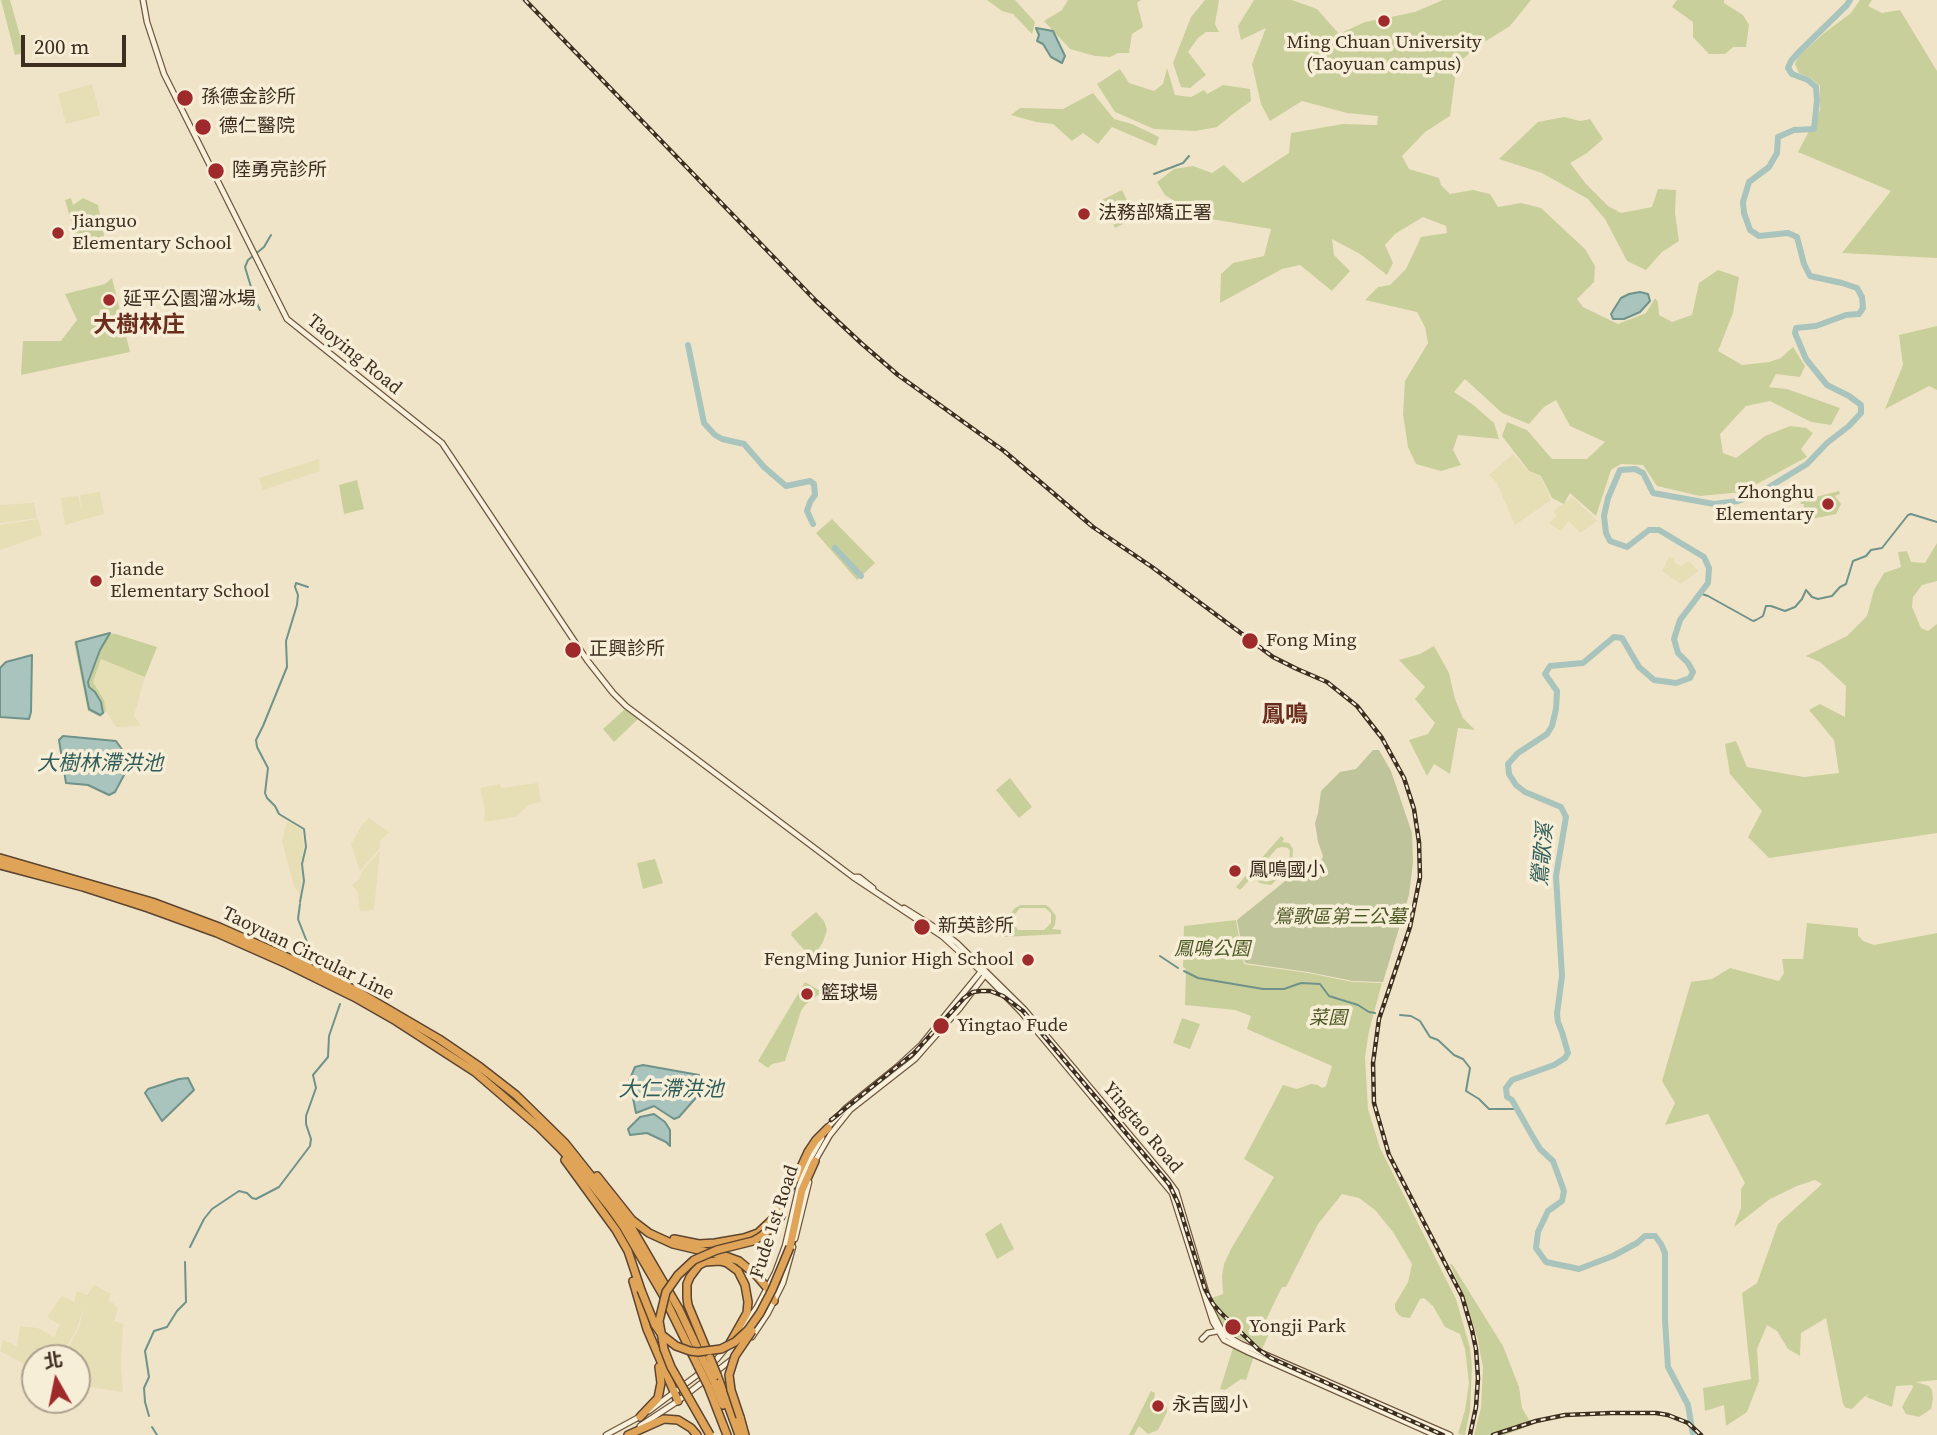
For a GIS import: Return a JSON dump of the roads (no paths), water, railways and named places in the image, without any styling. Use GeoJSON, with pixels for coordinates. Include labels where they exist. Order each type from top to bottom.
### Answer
{"type":"FeatureCollection","features":[{"type":"Feature","properties":{"kind":"highway","name":"Taoyuan Circular Line"},"geometry":{"type":"LineString","coordinates":[[0,858],[164,906],[219,927],[357,991],[439,1040],[516,1095],[565,1143],[613,1208]]}},
{"type":"Feature","properties":{"kind":"highway","name":"Taoyuan Circular Line"},"geometry":{"type":"LineString","coordinates":[[0,865],[83,887],[217,933],[365,1003],[436,1045],[475,1072],[539,1127],[630,1225],[668,1288],[736,1435]]}},
{"type":"Feature","properties":{"kind":"highway"},"geometry":{"type":"LineString","coordinates":[[613,1208],[665,1237],[699,1244],[733,1241],[758,1233],[771,1223],[808,1152],[828,1128]]}},
{"type":"Feature","properties":{"kind":"highway"},"geometry":{"type":"LineString","coordinates":[[745,1435],[730,1390],[730,1371],[735,1356],[763,1314],[779,1283],[802,1190],[815,1161]]}},
{"type":"Feature","properties":{"kind":"highway"},"geometry":{"type":"LineString","coordinates":[[710,1435],[671,1367],[664,1349],[659,1321],[666,1292],[678,1275],[694,1260],[717,1250],[753,1241],[776,1225],[797,1174]]}},
{"type":"Feature","properties":{"kind":"highway"},"geometry":{"type":"LineString","coordinates":[[613,1208],[616,1230],[640,1307],[653,1346],[676,1398]]}},
{"type":"Feature","properties":{"kind":"highway"},"geometry":{"type":"LineString","coordinates":[[613,1208],[649,1233],[673,1244],[739,1261],[758,1276],[774,1301]]}},
{"type":"Feature","properties":{"kind":"highway"},"geometry":{"type":"LineString","coordinates":[[616,1230],[628,1251],[655,1325],[662,1335],[676,1346],[690,1352],[721,1349],[735,1342],[748,1330],[760,1313],[790,1247]]}},
{"type":"Feature","properties":{"kind":"highway"},"geometry":{"type":"LineString","coordinates":[[704,1362],[688,1305],[687,1284],[699,1265],[712,1260],[727,1263],[738,1271],[747,1293],[747,1313],[730,1343]]}},
{"type":"Feature","properties":{"kind":"highway"},"geometry":{"type":"LineString","coordinates":[[640,1416],[652,1406],[660,1390],[653,1346]]}},
{"type":"Feature","properties":{"kind":"highway","name":"Taoyuan Circular Line"},"geometry":{"type":"LineString","coordinates":[[713,1381],[727,1435]]}},
{"type":"Feature","properties":{"kind":"highway"},"geometry":{"type":"LineString","coordinates":[[626,1435],[664,1419],[678,1420],[697,1435]]}},
{"type":"Feature","properties":{"kind":"main road","name":"Taoying Road"},"geometry":{"type":"LineString","coordinates":[[143,0],[164,74],[287,319],[442,443],[587,660],[612,693],[704,763]]}},
{"type":"Feature","properties":{"kind":"main road","name":"Yingtao Road"},"geometry":{"type":"LineString","coordinates":[[704,763],[853,877],[859,877],[944,933],[1024,1009],[1172,1186],[1211,1309],[1227,1336],[1451,1435]]}},
{"type":"Feature","properties":{"kind":"main road","name":"Yingtao Road"},"geometry":{"type":"LineString","coordinates":[[984,972],[1169,1188],[1218,1331]]}},
{"type":"Feature","properties":{"kind":"main road","name":"Fude 1st Road"},"geometry":{"type":"LineString","coordinates":[[606,1435],[676,1398],[717,1359],[746,1323],[768,1289],[785,1246],[799,1185],[828,1128],[846,1108],[915,1051],[984,972]]}},
{"type":"Feature","properties":{"kind":"main road","name":"Fude 1st Road"},"geometry":{"type":"LineString","coordinates":[[626,1435],[734,1357],[753,1335],[786,1275],[815,1161],[830,1135],[850,1110],[923,1051],[960,1008],[984,972]]}},
{"type":"Feature","properties":{"kind":"main road"},"geometry":{"type":"LineString","coordinates":[[772,1280],[772,1287],[780,1288]]}},
{"type":"Feature","properties":{"kind":"main road"},"geometry":{"type":"LineString","coordinates":[[1202,1339],[1218,1331],[1224,1340],[1248,1352],[1435,1435]]}},
{"type":"Feature","properties":{"kind":"water"},"geometry":{"type":"Polygon","coordinates":[[[1036,28],[1053,31],[1065,56],[1062,63],[1051,57],[1043,44],[1037,41],[1039,35],[1036,28]]]}},
{"type":"Feature","properties":{"kind":"water"},"geometry":{"type":"Polygon","coordinates":[[[1640,292],[1648,294],[1650,301],[1640,312],[1624,319],[1613,319],[1611,314],[1621,298],[1640,292]]]}},
{"type":"Feature","properties":{"kind":"water"},"geometry":{"type":"Polygon","coordinates":[[[110,633],[100,650],[88,682],[101,702],[103,713],[100,715],[89,709],[76,642],[110,633]]]}},
{"type":"Feature","properties":{"kind":"water"},"geometry":{"type":"Polygon","coordinates":[[[32,655],[29,719],[0,717],[0,668],[6,662],[32,655]]]}},
{"type":"Feature","properties":{"kind":"water","name":"大樹林滯洪池"},"geometry":{"type":"Polygon","coordinates":[[[63,736],[116,741],[131,762],[115,792],[109,795],[88,785],[66,783],[59,740],[63,736]]]}},
{"type":"Feature","properties":{"kind":"water","name":"大仁滯洪池"},"geometry":{"type":"Polygon","coordinates":[[[643,1065],[699,1075],[701,1092],[679,1117],[674,1119],[654,1106],[636,1113],[629,1081],[635,1067],[643,1065]]]}},
{"type":"Feature","properties":{"kind":"water"},"geometry":{"type":"Polygon","coordinates":[[[188,1078],[194,1090],[162,1121],[145,1093],[148,1089],[188,1078]]]}},
{"type":"Feature","properties":{"kind":"water"},"geometry":{"type":"Polygon","coordinates":[[[654,1114],[665,1122],[670,1130],[670,1146],[647,1133],[630,1135],[628,1129],[640,1117],[654,1114]]]}},
{"type":"Feature","properties":{"kind":"waterway","name":"鶯歌溪"},"geometry":{"type":"LineString","coordinates":[[1693,1435],[1688,1405],[1668,1367],[1665,1253],[1655,1236],[1645,1236],[1613,1256],[1579,1269],[1546,1262],[1536,1248],[1538,1232],[1548,1211],[1562,1201],[1564,1191],[1553,1161],[1540,1149],[1512,1100],[1507,1097],[1506,1088],[1512,1080],[1554,1065],[1568,1053],[1557,1014],[1562,976],[1556,876],[1566,817],[1561,807],[1525,792],[1516,785],[1509,774],[1508,764],[1518,753],[1547,734],[1552,726],[1557,691],[1545,674],[1550,666],[1583,663],[1614,637],[1622,638],[1639,667],[1654,680],[1676,683],[1690,678],[1693,672],[1678,653],[1674,639],[1680,620],[1708,583],[1709,568],[1704,557],[1659,530],[1649,530],[1627,547],[1610,541],[1604,516],[1608,498],[1620,470],[1635,469],[1643,473],[1653,493],[1714,504],[1738,501],[1756,495],[1807,464],[1861,413],[1861,405],[1827,385],[1806,359],[1795,333],[1796,328],[1816,326],[1846,315],[1859,314],[1863,308],[1862,297],[1857,288],[1810,276],[1797,237],[1788,233],[1759,236],[1750,230],[1743,202],[1749,182],[1769,167],[1777,153],[1778,137],[1794,130],[1814,129],[1816,87],[1808,80],[1792,74],[1788,68],[1798,53],[1850,0]]}},
{"type":"Feature","properties":{"kind":"waterway"},"geometry":{"type":"LineString","coordinates":[[1154,174],[1183,163],[1189,156]]}},
{"type":"Feature","properties":{"kind":"waterway"},"geometry":{"type":"LineString","coordinates":[[260,310],[245,267],[248,260],[264,247],[271,235]]}},
{"type":"Feature","properties":{"kind":"waterway"},"geometry":{"type":"LineString","coordinates":[[688,345],[704,423],[722,439],[744,444],[764,467],[786,486],[810,481],[814,484],[815,495],[807,511],[813,524]]}},
{"type":"Feature","properties":{"kind":"waterway"},"geometry":{"type":"LineString","coordinates":[[1699,593],[1753,621],[1763,616],[1766,606],[1785,611],[1795,607],[1806,590],[1818,599],[1832,596],[1846,584],[1853,561],[1866,556],[1871,550],[1882,548],[1908,515],[1937,522]]}},
{"type":"Feature","properties":{"kind":"waterway"},"geometry":{"type":"LineString","coordinates":[[835,548],[861,576]]}},
{"type":"Feature","properties":{"kind":"waterway"},"geometry":{"type":"LineString","coordinates":[[300,902],[304,881],[302,864],[306,847],[304,829],[279,814],[267,798],[265,793],[268,768],[256,740],[287,667],[286,641],[297,605],[296,583],[308,587]]}},
{"type":"Feature","properties":{"kind":"waterway"},"geometry":{"type":"LineString","coordinates":[[300,904],[298,919],[314,960]]}},
{"type":"Feature","properties":{"kind":"waterway"},"geometry":{"type":"LineString","coordinates":[[1160,956],[1178,968]]}},
{"type":"Feature","properties":{"kind":"waterway"},"geometry":{"type":"LineString","coordinates":[[1184,971],[1198,978],[1263,989],[1284,989],[1301,983],[1320,984],[1329,996],[1375,1013]]}},
{"type":"Feature","properties":{"kind":"waterway"},"geometry":{"type":"LineString","coordinates":[[190,1247],[212,1209],[239,1191],[256,1199],[279,1187],[310,1146],[306,1116],[316,1088],[313,1075],[328,1057],[329,1036],[340,1004]]}},
{"type":"Feature","properties":{"kind":"waterway"},"geometry":{"type":"LineString","coordinates":[[1400,1015],[1411,1016],[1420,1021],[1430,1037],[1463,1059],[1470,1068],[1466,1091],[1489,1109],[1517,1109]]}},
{"type":"Feature","properties":{"kind":"waterway"},"geometry":{"type":"LineString","coordinates":[[149,1416],[144,1388],[149,1377],[145,1351],[154,1331],[167,1327],[186,1302],[185,1262]]}},
{"type":"Feature","properties":{"kind":"waterway"},"geometry":{"type":"LineString","coordinates":[[152,1427],[157,1435]]}},
{"type":"Feature","properties":{"kind":"railway"},"geometry":{"type":"LineString","coordinates":[[525,0],[816,301],[898,375],[1004,451],[1093,527],[1152,567],[1273,657],[1327,682],[1357,706],[1382,738],[1404,778],[1414,809],[1420,877],[1410,927],[1379,1019],[1373,1063],[1374,1103],[1389,1155],[1462,1296],[1472,1330],[1478,1378],[1470,1435]]}},
{"type":"Feature","properties":{"kind":"railway"},"geometry":{"type":"LineString","coordinates":[[831,1120],[914,1053],[964,998],[973,992],[981,991],[1003,996],[1023,1011],[1169,1184],[1178,1203],[1205,1289],[1221,1313],[1271,1358],[1443,1435]]}},
{"type":"Feature","properties":{"kind":"railway"},"geometry":{"type":"LineString","coordinates":[[1493,1435],[1565,1415],[1611,1413],[1668,1415],[1688,1423],[1701,1435]]}},
{"type":"Feature","properties":{"kind":"place","name":"Ming Chuan University (Taoyuan campus)"},"geometry":{"type":"Point","coordinates":[1384,21]}},
{"type":"Feature","properties":{"kind":"place","name":"孫德金診所"},"geometry":{"type":"Point","coordinates":[185,98]}},
{"type":"Feature","properties":{"kind":"place","name":"德仁醫院"},"geometry":{"type":"Point","coordinates":[203,127]}},
{"type":"Feature","properties":{"kind":"place","name":"陸勇亮診所"},"geometry":{"type":"Point","coordinates":[216,171]}},
{"type":"Feature","properties":{"kind":"place","name":"法務部矯正署"},"geometry":{"type":"Point","coordinates":[1084,214]}},
{"type":"Feature","properties":{"kind":"place","name":"Jianguo Elementary School"},"geometry":{"type":"Point","coordinates":[58,233]}},
{"type":"Feature","properties":{"kind":"place","name":"延平公園溜冰場"},"geometry":{"type":"Point","coordinates":[109,300]}},
{"type":"Feature","properties":{"kind":"place","name":"Zhonghu Elementary"},"geometry":{"type":"Point","coordinates":[1828,504]}},
{"type":"Feature","properties":{"kind":"place","name":"Jiande Elementary School"},"geometry":{"type":"Point","coordinates":[96,581]}},
{"type":"Feature","properties":{"kind":"place","name":"Fong Ming"},"geometry":{"type":"Point","coordinates":[1250,641]}},
{"type":"Feature","properties":{"kind":"place","name":"正興診所"},"geometry":{"type":"Point","coordinates":[573,650]}},
{"type":"Feature","properties":{"kind":"place","name":"鳳鳴國小"},"geometry":{"type":"Point","coordinates":[1235,871]}},
{"type":"Feature","properties":{"kind":"place","name":"新英診所"},"geometry":{"type":"Point","coordinates":[922,927]}},
{"type":"Feature","properties":{"kind":"place","name":"FengMing Junior High School"},"geometry":{"type":"Point","coordinates":[1028,960]}},
{"type":"Feature","properties":{"kind":"place","name":"籃球場"},"geometry":{"type":"Point","coordinates":[807,994]}},
{"type":"Feature","properties":{"kind":"place","name":"Yingtao Fude"},"geometry":{"type":"Point","coordinates":[941,1026]}},
{"type":"Feature","properties":{"kind":"place","name":"Yongji Park"},"geometry":{"type":"Point","coordinates":[1233,1327]}},
{"type":"Feature","properties":{"kind":"place","name":"永吉國小"},"geometry":{"type":"Point","coordinates":[1158,1406]}},
{"type":"Feature","properties":{"kind":"district","name":"大樹林庄"},"geometry":{"type":"Point","coordinates":[139,326]}},
{"type":"Feature","properties":{"kind":"district","name":"鳳鳴"},"geometry":{"type":"Point","coordinates":[1285,716]}},
{"type":"Feature","properties":{"kind":"park label","name":"鶯歌區第三公墓"},"geometry":{"type":"Point","coordinates":[1340,918]}},
{"type":"Feature","properties":{"kind":"park label","name":"鳳鳴公園"},"geometry":{"type":"Point","coordinates":[1212,950]}},
{"type":"Feature","properties":{"kind":"park label","name":"菜園"},"geometry":{"type":"Point","coordinates":[1328,1019]}}]}
